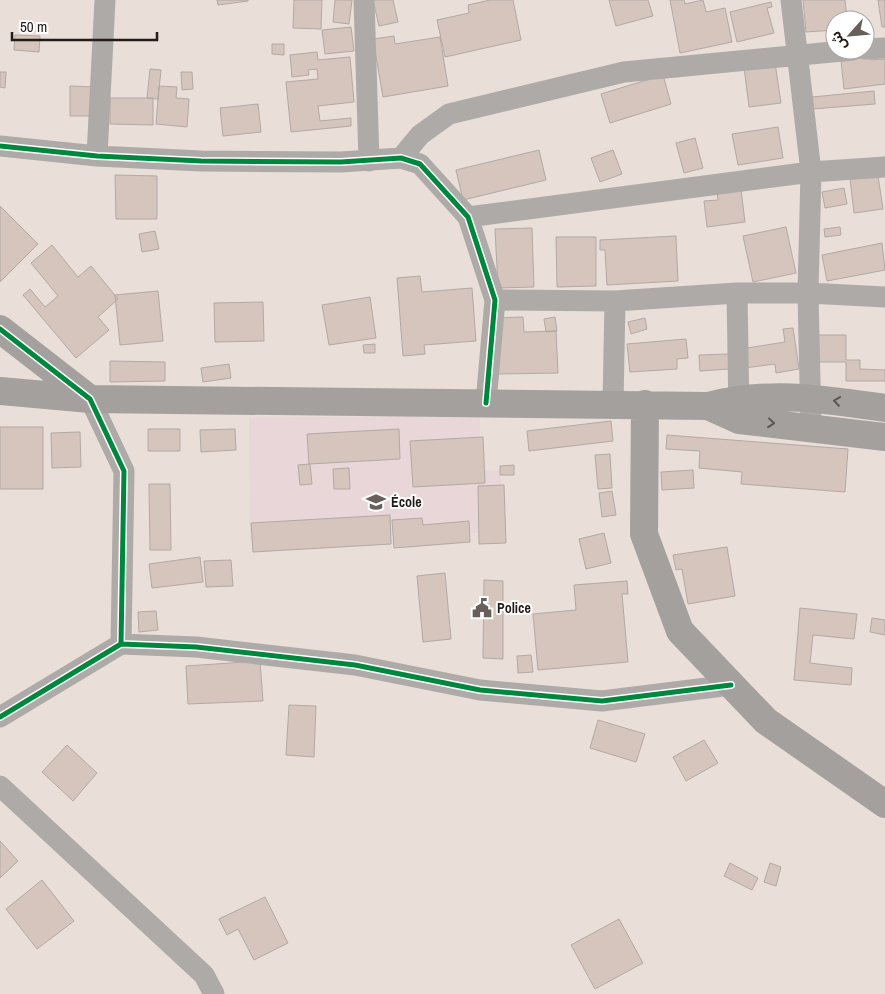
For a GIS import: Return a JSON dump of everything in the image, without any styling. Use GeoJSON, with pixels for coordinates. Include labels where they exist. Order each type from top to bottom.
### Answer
{"type":"FeatureCollection","features":[{"type":"Feature","properties":{"kind":"main road"},"geometry":{"type":"LineString","coordinates":[[0,329],[90,399]]}},
{"type":"Feature","properties":{"kind":"main road"},"geometry":{"type":"LineString","coordinates":[[0,392],[90,399],[708,406],[739,409],[810,427],[885,437]]}},
{"type":"Feature","properties":{"kind":"main road"},"geometry":{"type":"LineString","coordinates":[[739,409],[809,397],[885,408]]}},
{"type":"Feature","properties":{"kind":"main road"},"geometry":{"type":"LineString","coordinates":[[645,404],[644,534],[680,631],[766,720],[885,804]]}},
{"type":"Feature","properties":{"kind":"street"},"geometry":{"type":"LineString","coordinates":[[97,156],[105,0]]}},
{"type":"Feature","properties":{"kind":"street"},"geometry":{"type":"LineString","coordinates":[[364,0],[368,161]]}},
{"type":"Feature","properties":{"kind":"street"},"geometry":{"type":"LineString","coordinates":[[791,0],[811,172],[808,293],[810,427]]}},
{"type":"Feature","properties":{"kind":"street"},"geometry":{"type":"LineString","coordinates":[[401,158],[420,135],[449,114],[624,72],[825,52]]}},
{"type":"Feature","properties":{"kind":"street"},"geometry":{"type":"LineString","coordinates":[[0,146],[97,156],[201,161],[368,161],[401,158],[420,164],[468,217],[495,300],[486,403]]}},
{"type":"Feature","properties":{"kind":"street"},"geometry":{"type":"LineString","coordinates":[[468,217],[811,172],[885,166]]}},
{"type":"Feature","properties":{"kind":"street"},"geometry":{"type":"LineString","coordinates":[[495,300],[615,301],[736,293],[885,296]]}},
{"type":"Feature","properties":{"kind":"street"},"geometry":{"type":"LineString","coordinates":[[736,293],[739,409]]}},
{"type":"Feature","properties":{"kind":"street"},"geometry":{"type":"LineString","coordinates":[[613,404],[615,301]]}},
{"type":"Feature","properties":{"kind":"street"},"geometry":{"type":"LineString","coordinates":[[90,399],[124,471],[120,644]]}},
{"type":"Feature","properties":{"kind":"street"},"geometry":{"type":"LineString","coordinates":[[0,718],[120,644],[196,647],[355,665],[480,690],[602,701],[731,684]]}},
{"type":"Feature","properties":{"kind":"street"},"geometry":{"type":"LineString","coordinates":[[0,786],[204,975],[214,994]]}},
{"type":"Feature","properties":{"kind":"shaded area","name":"École"},"geometry":{"type":"Polygon","coordinates":[[[480,415],[479,470],[501,471],[504,532],[250,539],[249,418],[480,415]]]}},
{"type":"Feature","properties":{"kind":"building"},"geometry":{"type":"Polygon","coordinates":[[[217,0],[248,0],[248,1],[218,5],[217,0]]]}},
{"type":"Feature","properties":{"kind":"building"},"geometry":{"type":"Polygon","coordinates":[[[294,0],[322,0],[321,29],[293,28],[294,0]]]}},
{"type":"Feature","properties":{"kind":"building"},"geometry":{"type":"Polygon","coordinates":[[[335,0],[352,0],[349,24],[333,22],[335,0]]]}},
{"type":"Feature","properties":{"kind":"building"},"geometry":{"type":"Polygon","coordinates":[[[373,0],[393,0],[398,22],[379,26],[373,0]]]}},
{"type":"Feature","properties":{"kind":"building"},"geometry":{"type":"Polygon","coordinates":[[[490,0],[513,0],[521,40],[445,57],[437,20],[469,13],[468,5],[490,0]]]}},
{"type":"Feature","properties":{"kind":"building"},"geometry":{"type":"Polygon","coordinates":[[[609,0],[648,0],[653,16],[616,26],[609,0]]]}},
{"type":"Feature","properties":{"kind":"building"},"geometry":{"type":"Polygon","coordinates":[[[670,0],[684,0],[685,4],[703,0],[706,12],[725,8],[732,42],[680,53],[670,0]]]}},
{"type":"Feature","properties":{"kind":"building"},"geometry":{"type":"Polygon","coordinates":[[[803,0],[845,0],[846,10],[825,10],[825,31],[806,32],[803,0]]]}},
{"type":"Feature","properties":{"kind":"building"},"geometry":{"type":"Polygon","coordinates":[[[878,0],[885,0],[885,27],[882,27],[878,0]]]}},
{"type":"Feature","properties":{"kind":"building"},"geometry":{"type":"Polygon","coordinates":[[[771,2],[772,7],[767,8],[774,33],[737,42],[730,12],[771,2]]]}},
{"type":"Feature","properties":{"kind":"building"},"geometry":{"type":"Polygon","coordinates":[[[351,27],[354,51],[325,54],[322,30],[351,27]]]}},
{"type":"Feature","properties":{"kind":"building"},"geometry":{"type":"Polygon","coordinates":[[[15,35],[40,36],[39,52],[14,50],[15,35]]]}},
{"type":"Feature","properties":{"kind":"building"},"geometry":{"type":"Polygon","coordinates":[[[394,36],[395,44],[440,37],[448,86],[383,97],[373,39],[394,36]]]}},
{"type":"Feature","properties":{"kind":"building"},"geometry":{"type":"Polygon","coordinates":[[[272,44],[284,44],[284,55],[272,54],[272,44]]]}},
{"type":"Feature","properties":{"kind":"building"},"geometry":{"type":"Polygon","coordinates":[[[317,52],[318,60],[350,57],[354,102],[318,106],[320,121],[351,118],[351,126],[291,132],[286,82],[318,79],[317,69],[308,70],[309,75],[292,77],[290,55],[317,52]]]}},
{"type":"Feature","properties":{"kind":"building"},"geometry":{"type":"Polygon","coordinates":[[[885,59],[885,84],[844,89],[841,61],[885,59]]]}},
{"type":"Feature","properties":{"kind":"building"},"geometry":{"type":"Polygon","coordinates":[[[775,63],[781,103],[749,107],[744,67],[775,63]]]}},
{"type":"Feature","properties":{"kind":"building"},"geometry":{"type":"Polygon","coordinates":[[[150,69],[161,70],[158,99],[147,98],[150,69]]]}},
{"type":"Feature","properties":{"kind":"building"},"geometry":{"type":"Polygon","coordinates":[[[0,72],[6,72],[5,88],[0,87],[0,72]]]}},
{"type":"Feature","properties":{"kind":"building"},"geometry":{"type":"Polygon","coordinates":[[[181,72],[192,72],[193,89],[182,90],[181,72]]]}},
{"type":"Feature","properties":{"kind":"building"},"geometry":{"type":"Polygon","coordinates":[[[663,75],[671,104],[610,123],[601,94],[663,75]]]}},
{"type":"Feature","properties":{"kind":"building"},"geometry":{"type":"Polygon","coordinates":[[[70,86],[95,87],[95,116],[70,116],[70,86]]]}},
{"type":"Feature","properties":{"kind":"building"},"geometry":{"type":"Polygon","coordinates":[[[159,86],[177,87],[176,98],[189,99],[187,127],[156,124],[159,86]]]}},
{"type":"Feature","properties":{"kind":"building"},"geometry":{"type":"Polygon","coordinates":[[[874,91],[875,104],[813,109],[812,97],[874,91]]]}},
{"type":"Feature","properties":{"kind":"building"},"geometry":{"type":"Polygon","coordinates":[[[110,98],[153,98],[153,125],[110,124],[110,98]]]}},
{"type":"Feature","properties":{"kind":"building"},"geometry":{"type":"Polygon","coordinates":[[[258,104],[261,132],[223,136],[220,108],[258,104]]]}},
{"type":"Feature","properties":{"kind":"building"},"geometry":{"type":"Polygon","coordinates":[[[778,127],[783,158],[738,165],[732,134],[778,127]]]}},
{"type":"Feature","properties":{"kind":"building"},"geometry":{"type":"Polygon","coordinates":[[[695,138],[703,168],[684,173],[676,143],[695,138]]]}},
{"type":"Feature","properties":{"kind":"building"},"geometry":{"type":"Polygon","coordinates":[[[539,150],[546,180],[463,200],[456,170],[539,150]]]}},
{"type":"Feature","properties":{"kind":"building"},"geometry":{"type":"Polygon","coordinates":[[[613,150],[622,174],[600,182],[591,158],[613,150]]]}},
{"type":"Feature","properties":{"kind":"building"},"geometry":{"type":"Polygon","coordinates":[[[115,175],[157,176],[157,219],[116,219],[115,175]]]}},
{"type":"Feature","properties":{"kind":"building"},"geometry":{"type":"Polygon","coordinates":[[[878,176],[883,209],[854,213],[850,179],[878,176]]]}},
{"type":"Feature","properties":{"kind":"building"},"geometry":{"type":"Polygon","coordinates":[[[844,188],[847,204],[825,208],[822,192],[844,188]]]}},
{"type":"Feature","properties":{"kind":"building"},"geometry":{"type":"Polygon","coordinates":[[[741,190],[745,222],[707,227],[704,201],[718,200],[717,193],[741,190]]]}},
{"type":"Feature","properties":{"kind":"building"},"geometry":{"type":"Polygon","coordinates":[[[0,206],[38,244],[0,282],[0,206]]]}},
{"type":"Feature","properties":{"kind":"building"},"geometry":{"type":"Polygon","coordinates":[[[786,227],[796,273],[753,282],[743,236],[786,227]]]}},
{"type":"Feature","properties":{"kind":"building"},"geometry":{"type":"Polygon","coordinates":[[[840,227],[841,235],[825,237],[824,229],[840,227]]]}},
{"type":"Feature","properties":{"kind":"building"},"geometry":{"type":"Polygon","coordinates":[[[532,228],[534,287],[498,288],[495,229],[532,228]]]}},
{"type":"Feature","properties":{"kind":"building"},"geometry":{"type":"Polygon","coordinates":[[[155,231],[159,249],[142,252],[139,234],[155,231]]]}},
{"type":"Feature","properties":{"kind":"building"},"geometry":{"type":"Polygon","coordinates":[[[676,236],[678,281],[607,285],[605,250],[600,250],[600,240],[676,236]]]}},
{"type":"Feature","properties":{"kind":"building"},"geometry":{"type":"Polygon","coordinates":[[[556,237],[596,237],[596,286],[557,287],[556,237]]]}},
{"type":"Feature","properties":{"kind":"building"},"geometry":{"type":"Polygon","coordinates":[[[882,243],[885,270],[827,281],[822,255],[882,243]]]}},
{"type":"Feature","properties":{"kind":"building"},"geometry":{"type":"Polygon","coordinates":[[[52,245],[78,277],[91,266],[118,299],[98,317],[109,330],[76,358],[23,295],[30,289],[45,307],[58,296],[31,263],[52,245]]]}},
{"type":"Feature","properties":{"kind":"building"},"geometry":{"type":"Polygon","coordinates":[[[420,276],[422,292],[472,288],[476,341],[424,345],[425,354],[403,356],[397,278],[420,276]]]}},
{"type":"Feature","properties":{"kind":"building"},"geometry":{"type":"Polygon","coordinates":[[[158,291],[163,341],[120,345],[115,295],[158,291]]]}},
{"type":"Feature","properties":{"kind":"building"},"geometry":{"type":"Polygon","coordinates":[[[370,297],[376,338],[329,345],[322,305],[370,297]]]}},
{"type":"Feature","properties":{"kind":"building"},"geometry":{"type":"Polygon","coordinates":[[[263,302],[264,341],[215,342],[214,303],[263,302]]]}},
{"type":"Feature","properties":{"kind":"building"},"geometry":{"type":"Polygon","coordinates":[[[523,317],[524,332],[556,331],[558,373],[497,374],[495,318],[523,317]]]}},
{"type":"Feature","properties":{"kind":"building"},"geometry":{"type":"Polygon","coordinates":[[[555,317],[557,331],[546,332],[544,319],[555,317]]]}},
{"type":"Feature","properties":{"kind":"building"},"geometry":{"type":"Polygon","coordinates":[[[645,318],[647,329],[631,334],[628,322],[645,318]]]}},
{"type":"Feature","properties":{"kind":"building"},"geometry":{"type":"Polygon","coordinates":[[[793,328],[799,369],[776,373],[775,364],[744,368],[741,349],[785,342],[783,329],[793,328]]]}},
{"type":"Feature","properties":{"kind":"building"},"geometry":{"type":"Polygon","coordinates":[[[813,335],[846,335],[846,360],[860,360],[860,369],[885,370],[885,381],[846,381],[846,362],[813,362],[813,335]]]}},
{"type":"Feature","properties":{"kind":"building"},"geometry":{"type":"Polygon","coordinates":[[[686,339],[688,358],[677,359],[677,369],[630,372],[627,344],[686,339]]]}},
{"type":"Feature","properties":{"kind":"building"},"geometry":{"type":"Polygon","coordinates":[[[375,344],[375,353],[364,353],[363,345],[375,344]]]}},
{"type":"Feature","properties":{"kind":"building"},"geometry":{"type":"Polygon","coordinates":[[[729,354],[730,369],[700,371],[699,355],[729,354]]]}},
{"type":"Feature","properties":{"kind":"building"},"geometry":{"type":"Polygon","coordinates":[[[110,361],[165,362],[165,381],[110,382],[110,361]]]}},
{"type":"Feature","properties":{"kind":"building"},"geometry":{"type":"Polygon","coordinates":[[[229,364],[231,378],[203,382],[201,368],[229,364]]]}},
{"type":"Feature","properties":{"kind":"building"},"geometry":{"type":"Polygon","coordinates":[[[611,421],[613,441],[529,451],[527,431],[611,421]]]}},
{"type":"Feature","properties":{"kind":"building"},"geometry":{"type":"Polygon","coordinates":[[[0,427],[43,427],[43,489],[0,489],[0,427]]]}},
{"type":"Feature","properties":{"kind":"building"},"geometry":{"type":"Polygon","coordinates":[[[148,429],[180,429],[180,451],[148,451],[148,429]]]}},
{"type":"Feature","properties":{"kind":"building"},"geometry":{"type":"Polygon","coordinates":[[[235,429],[236,450],[201,452],[200,430],[235,429]]]}},
{"type":"Feature","properties":{"kind":"building"},"geometry":{"type":"Polygon","coordinates":[[[399,429],[400,459],[309,464],[307,434],[399,429]]]}},
{"type":"Feature","properties":{"kind":"building"},"geometry":{"type":"Polygon","coordinates":[[[80,432],[81,467],[52,468],[51,433],[80,432]]]}},
{"type":"Feature","properties":{"kind":"building"},"geometry":{"type":"Polygon","coordinates":[[[667,435],[848,449],[845,492],[741,484],[742,472],[699,468],[700,451],[666,449],[667,435]]]}},
{"type":"Feature","properties":{"kind":"building"},"geometry":{"type":"Polygon","coordinates":[[[483,437],[485,483],[413,487],[410,441],[483,437]]]}},
{"type":"Feature","properties":{"kind":"building"},"geometry":{"type":"Polygon","coordinates":[[[610,454],[612,488],[598,489],[595,455],[610,454]]]}},
{"type":"Feature","properties":{"kind":"building"},"geometry":{"type":"Polygon","coordinates":[[[310,464],[312,484],[300,485],[298,465],[310,464]]]}},
{"type":"Feature","properties":{"kind":"building"},"geometry":{"type":"Polygon","coordinates":[[[514,465],[514,475],[500,475],[500,466],[514,465]]]}},
{"type":"Feature","properties":{"kind":"building"},"geometry":{"type":"Polygon","coordinates":[[[349,468],[350,489],[334,489],[333,469],[349,468]]]}},
{"type":"Feature","properties":{"kind":"building"},"geometry":{"type":"Polygon","coordinates":[[[693,470],[694,488],[662,490],[661,472],[693,470]]]}},
{"type":"Feature","properties":{"kind":"building"},"geometry":{"type":"Polygon","coordinates":[[[149,484],[170,484],[171,550],[150,550],[149,484]]]}},
{"type":"Feature","properties":{"kind":"building"},"geometry":{"type":"Polygon","coordinates":[[[504,485],[506,543],[479,544],[478,486],[504,485]]]}},
{"type":"Feature","properties":{"kind":"building"},"geometry":{"type":"Polygon","coordinates":[[[612,491],[616,515],[602,517],[599,493],[612,491]]]}},
{"type":"Feature","properties":{"kind":"building"},"geometry":{"type":"Polygon","coordinates":[[[390,515],[391,544],[253,552],[251,523],[390,515]]]}},
{"type":"Feature","properties":{"kind":"building"},"geometry":{"type":"Polygon","coordinates":[[[422,518],[423,525],[469,521],[470,542],[394,548],[392,520],[422,518]]]}},
{"type":"Feature","properties":{"kind":"building"},"geometry":{"type":"Polygon","coordinates":[[[604,533],[611,563],[586,569],[579,539],[604,533]]]}},
{"type":"Feature","properties":{"kind":"building"},"geometry":{"type":"Polygon","coordinates":[[[727,547],[735,596],[688,604],[682,569],[676,570],[673,555],[727,547]]]}},
{"type":"Feature","properties":{"kind":"building"},"geometry":{"type":"Polygon","coordinates":[[[200,557],[203,582],[152,588],[149,564],[200,557]]]}},
{"type":"Feature","properties":{"kind":"building"},"geometry":{"type":"Polygon","coordinates":[[[231,560],[233,586],[206,587],[204,561],[231,560]]]}},
{"type":"Feature","properties":{"kind":"building"},"geometry":{"type":"Polygon","coordinates":[[[445,573],[451,639],[423,642],[417,576],[445,573]]]}},
{"type":"Feature","properties":{"kind":"building"},"geometry":{"type":"Polygon","coordinates":[[[484,580],[503,581],[503,659],[483,658],[484,580]]]}},
{"type":"Feature","properties":{"kind":"building"},"geometry":{"type":"Polygon","coordinates":[[[627,581],[628,594],[622,594],[628,662],[538,670],[533,614],[576,610],[574,585],[627,581]]]}},
{"type":"Feature","properties":{"kind":"building"},"geometry":{"type":"Polygon","coordinates":[[[800,608],[857,614],[854,639],[813,635],[810,663],[852,668],[851,685],[794,680],[800,608]]]}},
{"type":"Feature","properties":{"kind":"building"},"geometry":{"type":"Polygon","coordinates":[[[156,611],[158,630],[139,632],[138,612],[156,611]]]}},
{"type":"Feature","properties":{"kind":"building"},"geometry":{"type":"Polygon","coordinates":[[[872,618],[885,620],[885,635],[870,632],[872,618]]]}},
{"type":"Feature","properties":{"kind":"building"},"geometry":{"type":"Polygon","coordinates":[[[531,655],[533,672],[518,673],[517,656],[531,655]]]}},
{"type":"Feature","properties":{"kind":"building"},"geometry":{"type":"Polygon","coordinates":[[[260,661],[263,701],[188,704],[186,666],[260,661]]]}},
{"type":"Feature","properties":{"kind":"building"},"geometry":{"type":"Polygon","coordinates":[[[289,705],[316,706],[314,757],[286,755],[289,705]]]}},
{"type":"Feature","properties":{"kind":"building"},"geometry":{"type":"Polygon","coordinates":[[[598,720],[645,734],[636,762],[590,748],[598,720]]]}},
{"type":"Feature","properties":{"kind":"building"},"geometry":{"type":"Polygon","coordinates":[[[704,740],[718,763],[686,781],[673,757],[704,740]]]}},
{"type":"Feature","properties":{"kind":"building"},"geometry":{"type":"Polygon","coordinates":[[[67,745],[97,773],[73,801],[42,772],[67,745]]]}},
{"type":"Feature","properties":{"kind":"building"},"geometry":{"type":"Polygon","coordinates":[[[0,841],[18,861],[0,878],[0,841]]]}},
{"type":"Feature","properties":{"kind":"building"},"geometry":{"type":"Polygon","coordinates":[[[730,863],[758,878],[752,890],[724,876],[730,863]]]}},
{"type":"Feature","properties":{"kind":"building"},"geometry":{"type":"Polygon","coordinates":[[[770,863],[781,867],[776,886],[764,882],[770,863]]]}},
{"type":"Feature","properties":{"kind":"building"},"geometry":{"type":"Polygon","coordinates":[[[42,880],[74,921],[37,949],[6,909],[42,880]]]}},
{"type":"Feature","properties":{"kind":"building"},"geometry":{"type":"Polygon","coordinates":[[[265,897],[288,943],[254,960],[238,929],[227,935],[219,919],[265,897]]]}},
{"type":"Feature","properties":{"kind":"building"},"geometry":{"type":"Polygon","coordinates":[[[619,919],[643,963],[595,989],[571,945],[619,919]]]}},
{"type":"Feature","properties":{"kind":"cycle path"},"geometry":{"type":"LineString","coordinates":[[0,146],[97,156],[201,161],[341,162],[401,158],[420,164],[468,217],[495,300],[486,403]]}},
{"type":"Feature","properties":{"kind":"cycle path"},"geometry":{"type":"LineString","coordinates":[[0,329],[90,399],[124,471],[121,644],[0,717]]}},
{"type":"Feature","properties":{"kind":"cycle path"},"geometry":{"type":"LineString","coordinates":[[121,644],[196,647],[355,665],[480,690],[602,701],[731,685]]}},
{"type":"Feature","properties":{"kind":"place","name":"École"},"geometry":{"type":"Point","coordinates":[376,502]}},
{"type":"Feature","properties":{"kind":"place","name":"Police"},"geometry":{"type":"Point","coordinates":[482,608]}}]}
